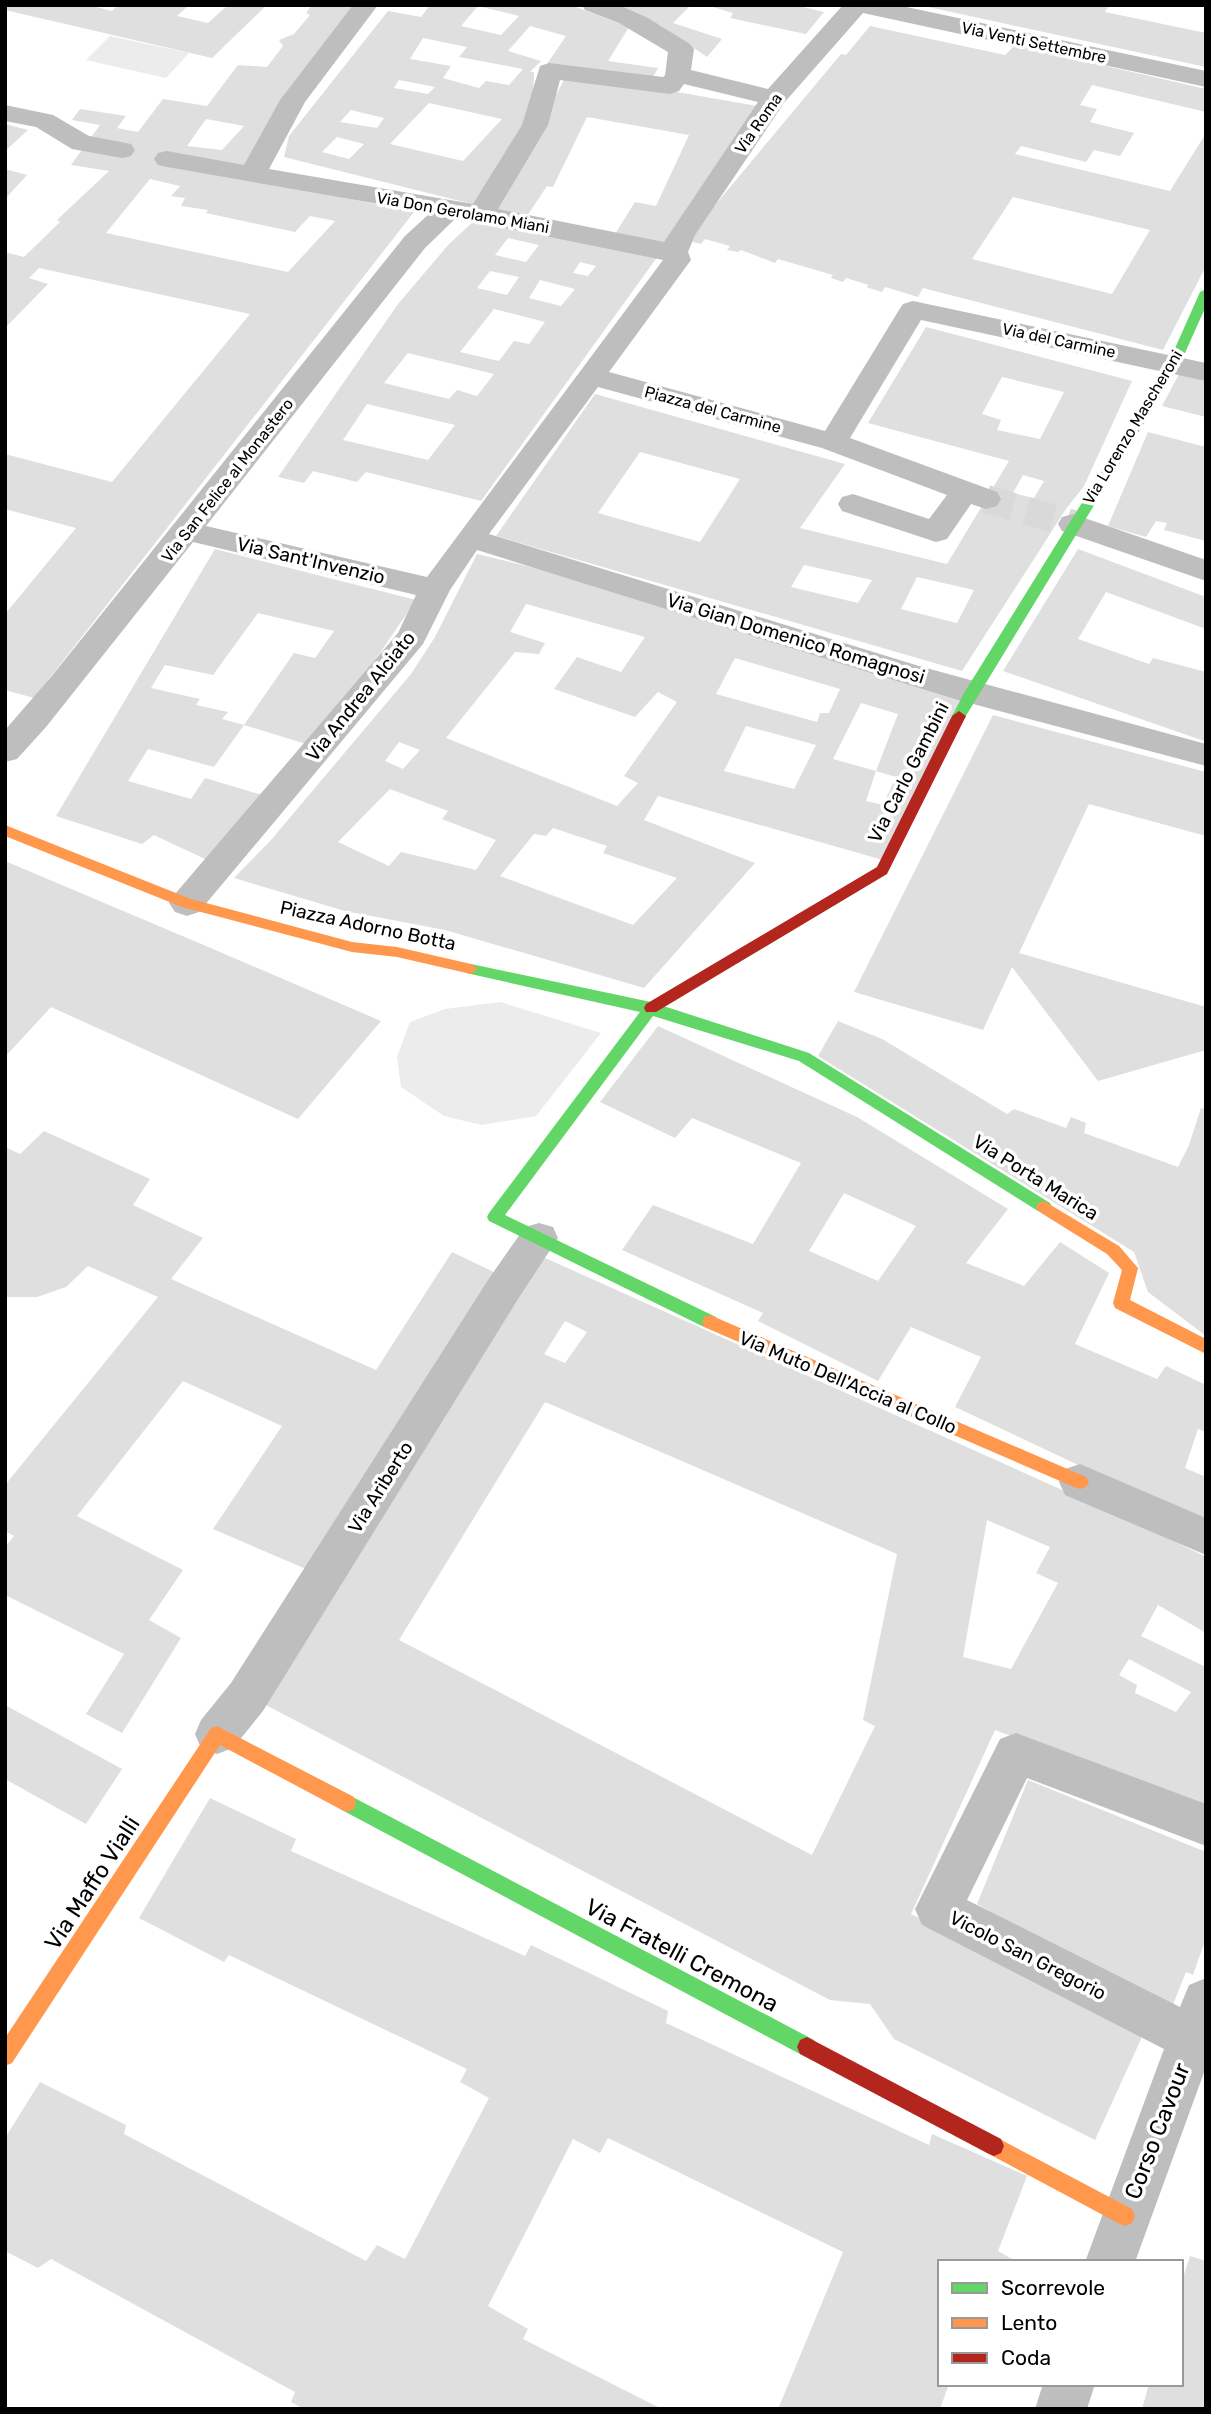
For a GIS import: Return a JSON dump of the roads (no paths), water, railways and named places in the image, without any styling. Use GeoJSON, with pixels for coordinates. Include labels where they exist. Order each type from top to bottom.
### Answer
{"type":"FeatureCollection","features":[{"type":"Feature","properties":{"kind":"street"},"geometry":{"type":"LineString","coordinates":[[253,173],[293,100],[366,5]]}},
{"type":"Feature","properties":{"kind":"street"},"geometry":{"type":"LineString","coordinates":[[481,214],[535,125],[549,71],[670,86],[678,75],[681,49],[649,28],[614,11],[594,5]]}},
{"type":"Feature","properties":{"kind":"street","name":"Via Venti Settembre"},"geometry":{"type":"LineString","coordinates":[[859,5],[1206,79]]}},
{"type":"Feature","properties":{"kind":"street","name":"Via Roma"},"geometry":{"type":"LineString","coordinates":[[674,252],[681,235],[774,98],[859,5]]}},
{"type":"Feature","properties":{"kind":"street"},"geometry":{"type":"LineString","coordinates":[[678,75],[774,98]]}},
{"type":"Feature","properties":{"kind":"street"},"geometry":{"type":"LineString","coordinates":[[5,113],[44,121],[81,143],[122,150]]}},
{"type":"Feature","properties":{"kind":"street","name":"Via Don Gerolamo Miani"},"geometry":{"type":"LineString","coordinates":[[167,159],[481,214],[674,252]]}},
{"type":"Feature","properties":{"kind":"street","name":"Via San Felice al Monastero"},"geometry":{"type":"LineString","coordinates":[[5,751],[45,709],[415,242],[449,210]]}},
{"type":"Feature","properties":{"kind":"street"},"geometry":{"type":"LineString","coordinates":[[592,376],[677,260],[674,252]]}},
{"type":"Feature","properties":{"kind":"street","name":"Via Lorenzo Mascheroni"},"geometry":{"type":"LineString","coordinates":[[971,693],[1174,363],[1206,292]]}},
{"type":"Feature","properties":{"kind":"street","name":"Via del Carmine"},"geometry":{"type":"LineString","coordinates":[[833,442],[913,310],[1174,363],[1206,372]]}},
{"type":"Feature","properties":{"kind":"street","name":"Piazza del Carmine"},"geometry":{"type":"LineString","coordinates":[[592,376],[833,442],[976,495],[936,532],[853,505]]}},
{"type":"Feature","properties":{"kind":"street","name":"Via Andrea Alciato"},"geometry":{"type":"LineString","coordinates":[[187,903],[412,637],[435,589],[470,538],[592,376]]}},
{"type":"Feature","properties":{"kind":"street","name":"Via Lorenzo Mascheroni"},"geometry":{"type":"LineString","coordinates":[[1073,524],[1206,571]]}},
{"type":"Feature","properties":{"kind":"street","name":"Via Sant'Invenzio"},"geometry":{"type":"LineString","coordinates":[[187,531],[435,589]]}},
{"type":"Feature","properties":{"kind":"street","name":"Via Gian Domenico Romagnosi"},"geometry":{"type":"LineString","coordinates":[[470,538],[581,570],[707,612],[971,693],[1206,755]]}},
{"type":"Feature","properties":{"kind":"street","name":"Via Carlo Gambini"},"geometry":{"type":"LineString","coordinates":[[650,1009],[882,870],[971,693]]}},
{"type":"Feature","properties":{"kind":"street"},"geometry":{"type":"LineString","coordinates":[[5,705],[45,709]]}},
{"type":"Feature","properties":{"kind":"street","name":"Piazza Adorno Botta"},"geometry":{"type":"LineString","coordinates":[[5,831],[187,903],[352,947],[397,952],[650,1009],[804,1057]]}},
{"type":"Feature","properties":{"kind":"street","name":"Via Muto Dell'Accia al Collo"},"geometry":{"type":"LineString","coordinates":[[650,1009],[495,1217],[735,1334],[1206,1537]]}},
{"type":"Feature","properties":{"kind":"street","name":"Via Porta Marica"},"geometry":{"type":"LineString","coordinates":[[804,1057],[1113,1250],[1130,1268],[1121,1303],[1206,1348]]}},
{"type":"Feature","properties":{"kind":"street","name":"Via Ariberto"},"geometry":{"type":"LineString","coordinates":[[217,1734],[247,1698],[497,1300],[539,1238]]}},
{"type":"Feature","properties":{"kind":"street","name":"Via Maffo Vialli"},"geometry":{"type":"LineString","coordinates":[[5,2056],[217,1734]]}},
{"type":"Feature","properties":{"kind":"street","name":"Via Fratelli Cremona"},"geometry":{"type":"LineString","coordinates":[[217,1734],[1125,2216]]}},
{"type":"Feature","properties":{"kind":"street","name":"Vicolo San Gregorio"},"geometry":{"type":"LineString","coordinates":[[1199,2020],[938,1909],[1016,1753],[1206,1825]]}},
{"type":"Feature","properties":{"kind":"street","name":"Corso Cavour"},"geometry":{"type":"LineString","coordinates":[[1111,2260],[1199,2020]]}},
{"type":"Feature","properties":{"kind":"street"},"geometry":{"type":"LineString","coordinates":[[1061,2409],[1068,2386]]}},
{"type":"Feature","properties":{"kind":"tunnel"},"geometry":{"type":"LineString","coordinates":[[986,499],[1073,524]]}}]}
